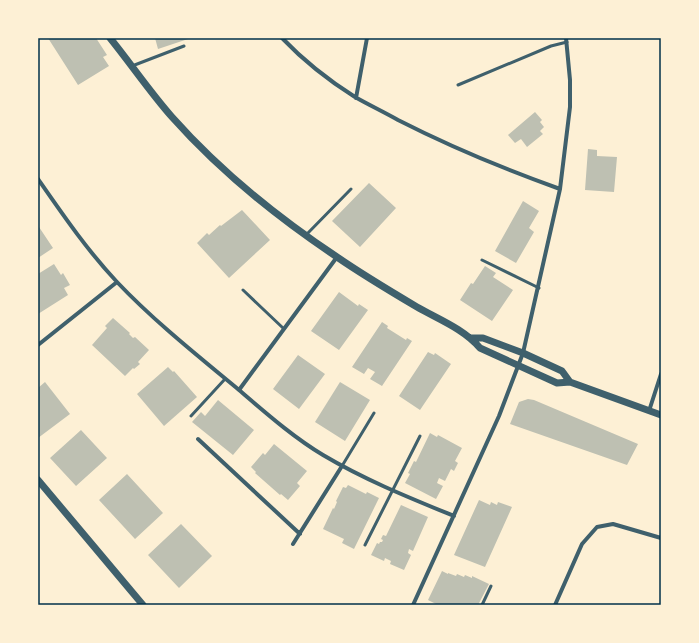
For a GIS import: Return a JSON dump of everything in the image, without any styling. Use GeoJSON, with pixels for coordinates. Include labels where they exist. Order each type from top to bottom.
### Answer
{"type":"FeatureCollection","features":[{"type":"Feature","properties":{"kind":"street"},"geometry":{"type":"LineString","coordinates":[[110,38],[172,117],[217,164],[256,198],[337,257],[402,298],[471,338],[480,348],[557,383],[570,382],[661,415]]}},
{"type":"Feature","properties":{"kind":"street"},"geometry":{"type":"LineString","coordinates":[[282,38],[300,56],[322,74],[356,98],[425,134],[472,156],[560,189]]}},
{"type":"Feature","properties":{"kind":"street"},"geometry":{"type":"LineString","coordinates":[[356,98],[367,38]]}},
{"type":"Feature","properties":{"kind":"street"},"geometry":{"type":"LineString","coordinates":[[413,605],[500,416],[523,353],[539,288],[560,189],[570,107],[570,80],[566,40]]}},
{"type":"Feature","properties":{"kind":"street"},"geometry":{"type":"LineString","coordinates":[[38,179],[80,238],[117,282],[141,306],[238,390],[321,454],[393,491],[454,516]]}},
{"type":"Feature","properties":{"kind":"street"},"geometry":{"type":"LineString","coordinates":[[238,390],[337,257]]}},
{"type":"Feature","properties":{"kind":"street"},"geometry":{"type":"LineString","coordinates":[[38,345],[117,282]]}},
{"type":"Feature","properties":{"kind":"street"},"geometry":{"type":"LineString","coordinates":[[471,338],[483,338],[523,353],[562,371],[570,382]]}},
{"type":"Feature","properties":{"kind":"street"},"geometry":{"type":"LineString","coordinates":[[650,411],[661,374]]}},
{"type":"Feature","properties":{"kind":"street"},"geometry":{"type":"LineString","coordinates":[[198,439],[300,534]]}},
{"type":"Feature","properties":{"kind":"street"},"geometry":{"type":"LineString","coordinates":[[294,544],[342,466]]}},
{"type":"Feature","properties":{"kind":"street"},"geometry":{"type":"LineString","coordinates":[[38,480],[143,605]]}},
{"type":"Feature","properties":{"kind":"street"},"geometry":{"type":"LineString","coordinates":[[555,605],[582,544],[597,527],[614,524],[661,538]]}},
{"type":"Feature","properties":{"kind":"lane"},"geometry":{"type":"LineString","coordinates":[[458,85],[566,40]]}},
{"type":"Feature","properties":{"kind":"lane"},"geometry":{"type":"LineString","coordinates":[[132,66],[184,46]]}},
{"type":"Feature","properties":{"kind":"lane"},"geometry":{"type":"LineString","coordinates":[[306,235],[351,189]]}},
{"type":"Feature","properties":{"kind":"lane"},"geometry":{"type":"LineString","coordinates":[[482,260],[539,288]]}},
{"type":"Feature","properties":{"kind":"lane"},"geometry":{"type":"LineString","coordinates":[[243,290],[283,328]]}},
{"type":"Feature","properties":{"kind":"lane"},"geometry":{"type":"LineString","coordinates":[[191,416],[225,379]]}},
{"type":"Feature","properties":{"kind":"lane"},"geometry":{"type":"LineString","coordinates":[[342,466],[374,414]]}},
{"type":"Feature","properties":{"kind":"lane"},"geometry":{"type":"LineString","coordinates":[[364,545],[420,436]]}},
{"type":"Feature","properties":{"kind":"lane"},"geometry":{"type":"LineString","coordinates":[[482,605],[491,586]]}},
{"type":"Feature","properties":{"kind":"building"},"geometry":{"type":"Polygon","coordinates":[[[48,38],[96,38],[107,55],[103,57],[109,66],[78,85],[48,38]]]}},
{"type":"Feature","properties":{"kind":"building"},"geometry":{"type":"Polygon","coordinates":[[[155,38],[191,38],[158,49],[155,38]]]}},
{"type":"Feature","properties":{"kind":"building"},"geometry":{"type":"Polygon","coordinates":[[[535,112],[542,120],[540,122],[544,127],[540,131],[543,134],[527,147],[521,139],[515,143],[508,135],[535,112]]]}},
{"type":"Feature","properties":{"kind":"building"},"geometry":{"type":"Polygon","coordinates":[[[588,149],[597,150],[597,156],[617,157],[614,192],[585,190],[588,149]]]}},
{"type":"Feature","properties":{"kind":"building"},"geometry":{"type":"Polygon","coordinates":[[[369,183],[396,208],[360,247],[332,221],[369,183]]]}},
{"type":"Feature","properties":{"kind":"building"},"geometry":{"type":"Polygon","coordinates":[[[523,201],[539,211],[529,228],[534,232],[516,263],[495,251],[523,201]]]}},
{"type":"Feature","properties":{"kind":"building"},"geometry":{"type":"Polygon","coordinates":[[[242,210],[270,240],[229,278],[197,243],[207,233],[209,235],[220,225],[221,226],[242,210]]]}},
{"type":"Feature","properties":{"kind":"building"},"geometry":{"type":"Polygon","coordinates":[[[38,227],[53,248],[38,258],[38,227]]]}},
{"type":"Feature","properties":{"kind":"building"},"geometry":{"type":"Polygon","coordinates":[[[54,264],[61,275],[63,273],[70,285],[64,288],[68,295],[38,314],[38,274],[54,264]]]}},
{"type":"Feature","properties":{"kind":"building"},"geometry":{"type":"Polygon","coordinates":[[[485,266],[496,273],[493,277],[513,290],[492,321],[460,300],[471,283],[473,284],[485,266]]]}},
{"type":"Feature","properties":{"kind":"building"},"geometry":{"type":"Polygon","coordinates":[[[339,292],[358,306],[359,304],[368,310],[339,350],[311,331],[339,292]]]}},
{"type":"Feature","properties":{"kind":"building"},"geometry":{"type":"Polygon","coordinates":[[[113,318],[130,333],[129,334],[133,338],[135,337],[149,350],[138,362],[140,364],[134,369],[133,368],[125,376],[92,345],[107,328],[105,326],[113,318]]]}},
{"type":"Feature","properties":{"kind":"building"},"geometry":{"type":"Polygon","coordinates":[[[382,322],[388,326],[387,328],[406,340],[407,338],[412,341],[382,386],[370,379],[375,372],[368,368],[364,374],[352,367],[382,322]]]}},
{"type":"Feature","properties":{"kind":"building"},"geometry":{"type":"Polygon","coordinates":[[[428,352],[434,355],[435,353],[451,364],[420,410],[399,396],[428,352]]]}},
{"type":"Feature","properties":{"kind":"building"},"geometry":{"type":"Polygon","coordinates":[[[298,355],[325,374],[299,409],[273,389],[298,355]]]}},
{"type":"Feature","properties":{"kind":"building"},"geometry":{"type":"Polygon","coordinates":[[[168,367],[173,372],[174,371],[197,397],[164,426],[137,394],[168,367]]]}},
{"type":"Feature","properties":{"kind":"building"},"geometry":{"type":"Polygon","coordinates":[[[45,382],[70,414],[38,438],[38,388],[45,382]]]}},
{"type":"Feature","properties":{"kind":"building"},"geometry":{"type":"Polygon","coordinates":[[[340,382],[370,400],[345,441],[315,422],[340,382]]]}},
{"type":"Feature","properties":{"kind":"building"},"geometry":{"type":"Polygon","coordinates":[[[528,399],[534,400],[638,444],[627,465],[510,424],[519,402],[528,399]]]}},
{"type":"Feature","properties":{"kind":"building"},"geometry":{"type":"Polygon","coordinates":[[[218,400],[254,430],[233,455],[192,422],[201,412],[205,416],[218,400]]]}},
{"type":"Feature","properties":{"kind":"building"},"geometry":{"type":"Polygon","coordinates":[[[81,430],[107,458],[76,486],[50,458],[81,430]]]}},
{"type":"Feature","properties":{"kind":"building"},"geometry":{"type":"Polygon","coordinates":[[[430,433],[437,437],[438,435],[462,448],[455,461],[458,463],[454,471],[451,469],[445,481],[439,478],[437,483],[443,486],[436,499],[405,483],[410,474],[408,473],[414,461],[416,462],[430,433]]]}},
{"type":"Feature","properties":{"kind":"building"},"geometry":{"type":"Polygon","coordinates":[[[274,444],[307,471],[297,483],[300,486],[288,500],[255,473],[256,472],[251,467],[263,453],[265,455],[274,444]]]}},
{"type":"Feature","properties":{"kind":"building"},"geometry":{"type":"Polygon","coordinates":[[[127,474],[163,513],[135,539],[99,500],[127,474]]]}},
{"type":"Feature","properties":{"kind":"building"},"geometry":{"type":"Polygon","coordinates":[[[348,485],[366,494],[367,492],[379,498],[354,549],[342,543],[344,539],[323,529],[333,508],[334,509],[343,487],[346,488],[348,485]]]}},
{"type":"Feature","properties":{"kind":"building"},"geometry":{"type":"Polygon","coordinates":[[[479,500],[490,505],[491,502],[497,505],[498,502],[512,507],[485,567],[454,555],[479,500]]]}},
{"type":"Feature","properties":{"kind":"building"},"geometry":{"type":"Polygon","coordinates":[[[401,505],[428,517],[413,551],[409,549],[408,553],[411,555],[404,570],[390,564],[391,561],[385,558],[384,561],[371,555],[377,543],[379,544],[382,542],[383,540],[381,539],[383,535],[386,536],[401,505]]]}},
{"type":"Feature","properties":{"kind":"building"},"geometry":{"type":"Polygon","coordinates":[[[181,524],[212,556],[179,588],[148,555],[181,524]]]}},
{"type":"Feature","properties":{"kind":"building"},"geometry":{"type":"Polygon","coordinates":[[[442,571],[456,576],[457,574],[464,577],[465,575],[472,578],[472,576],[489,584],[478,605],[438,605],[428,600],[442,571]]]}}]}
